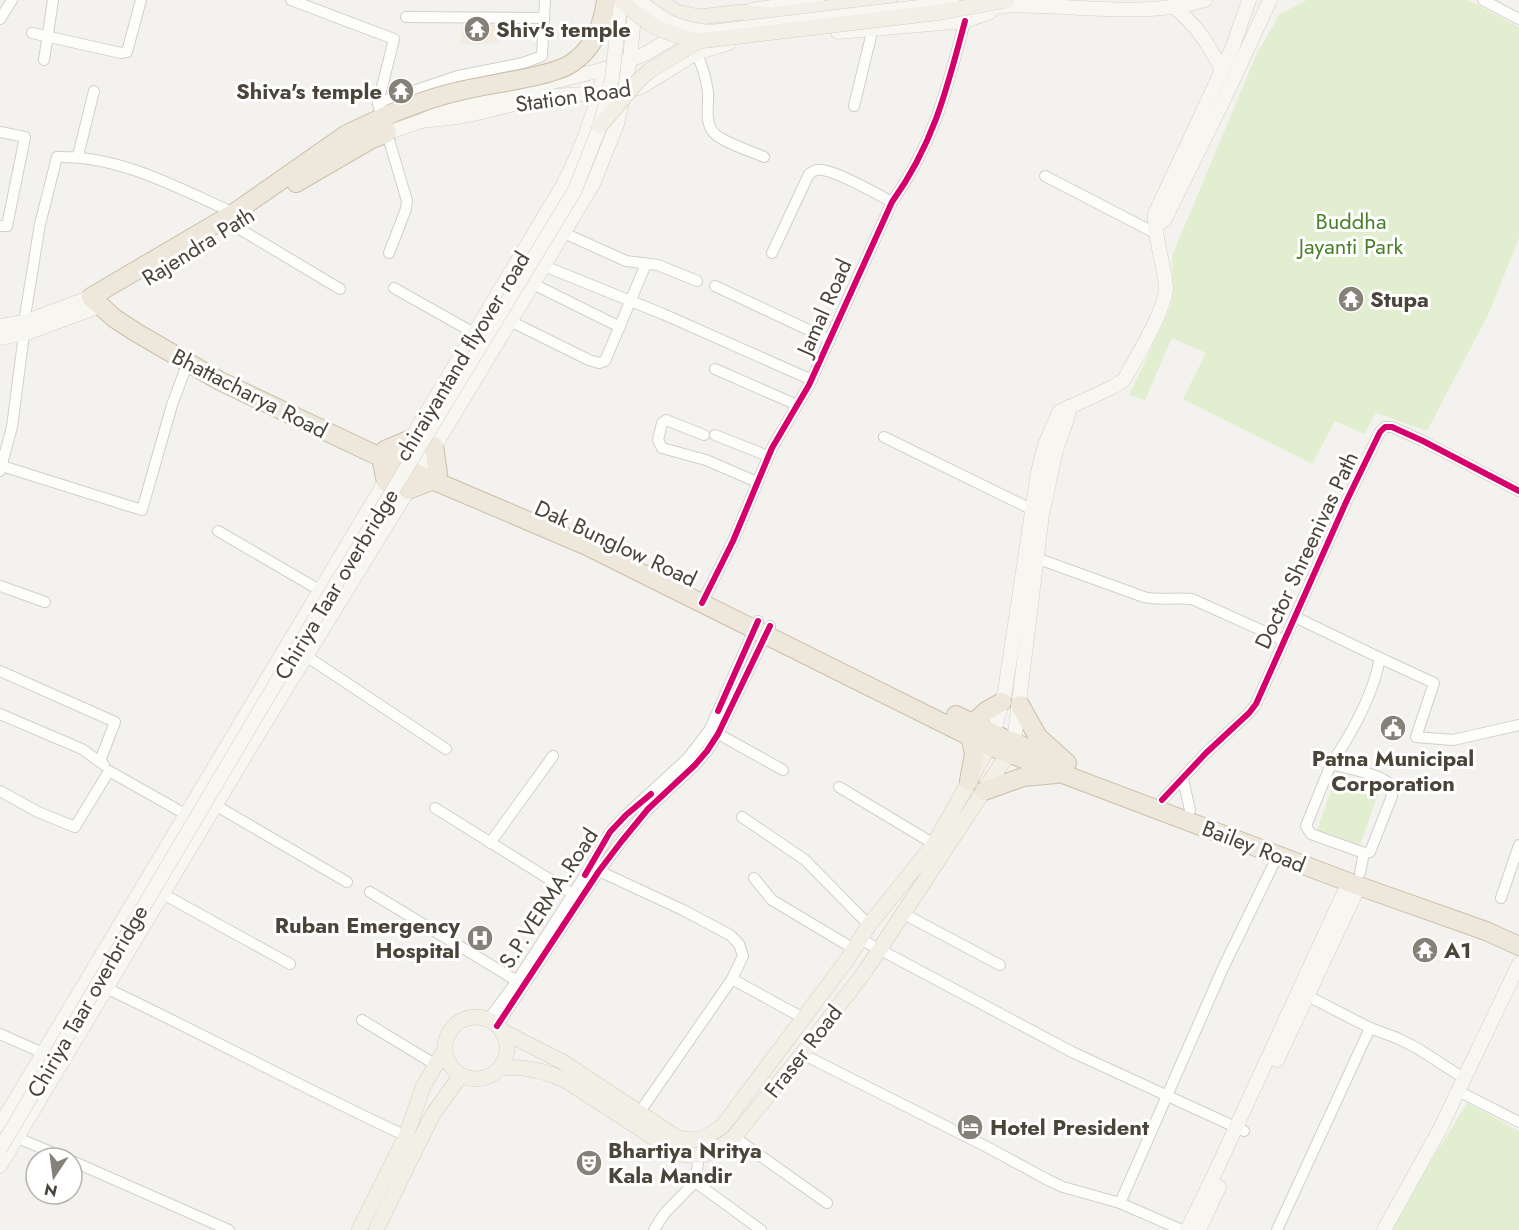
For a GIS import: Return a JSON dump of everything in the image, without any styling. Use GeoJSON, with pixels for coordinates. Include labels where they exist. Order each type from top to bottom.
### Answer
{"type":"FeatureCollection","features":[{"type":"Feature","properties":{"kind":"highway"},"geometry":{"type":"LineString","coordinates":[[351,141],[384,117],[458,91],[552,71],[570,64],[585,53],[596,37],[604,16],[606,0]]}},
{"type":"Feature","properties":{"kind":"highway","name":"Rajendra Path"},"geometry":{"type":"LineString","coordinates":[[237,219],[331,145],[351,141]]}},
{"type":"Feature","properties":{"kind":"highway","name":"Rajendra Path"},"geometry":{"type":"LineString","coordinates":[[100,300],[295,184],[351,141]]}},
{"type":"Feature","properties":{"kind":"highway","name":"Bhattacharya Road"},"geometry":{"type":"LineString","coordinates":[[100,300],[137,333],[188,362],[259,400],[391,457]]}},
{"type":"Feature","properties":{"kind":"highway","name":"Bhattacharya Road"},"geometry":{"type":"LineString","coordinates":[[100,300],[224,373],[391,457],[424,477]]}},
{"type":"Feature","properties":{"kind":"highway"},"geometry":{"type":"LineString","coordinates":[[386,482],[391,457],[413,438]]}},
{"type":"Feature","properties":{"kind":"highway"},"geometry":{"type":"LineString","coordinates":[[424,477],[434,446]]}},
{"type":"Feature","properties":{"kind":"highway","name":"Dak Bunglow Road"},"geometry":{"type":"LineString","coordinates":[[424,477],[587,546],[704,599],[991,740]]}},
{"type":"Feature","properties":{"kind":"highway"},"geometry":{"type":"LineString","coordinates":[[1011,704],[1067,769],[977,786],[971,730],[986,711],[1011,704]]}},
{"type":"Feature","properties":{"kind":"highway","name":"Bailey Road"},"geometry":{"type":"LineString","coordinates":[[991,740],[1278,855],[1494,922],[1519,933]]}},
{"type":"Feature","properties":{"kind":"highway","name":"Bailey Road"},"geometry":{"type":"LineString","coordinates":[[1067,769],[1190,810],[1519,946]]}},
{"type":"Feature","properties":{"kind":"main road"},"geometry":{"type":"LineString","coordinates":[[621,0],[653,26],[697,47]]}},
{"type":"Feature","properties":{"kind":"main road","name":"Chiriya Taar overbridge"},"geometry":{"type":"LineString","coordinates":[[0,1149],[279,678],[574,190],[600,126],[612,78],[621,0]]}},
{"type":"Feature","properties":{"kind":"main road"},"geometry":{"type":"LineString","coordinates":[[637,0],[671,24],[687,30],[710,32],[952,3],[1049,4],[1133,11],[1204,0]]}},
{"type":"Feature","properties":{"kind":"main road"},"geometry":{"type":"LineString","coordinates":[[434,446],[593,184],[617,124],[630,60],[637,0]]}},
{"type":"Feature","properties":{"kind":"main road"},"geometry":{"type":"LineString","coordinates":[[659,0],[677,12],[700,17],[817,0]]}},
{"type":"Feature","properties":{"kind":"main road"},"geometry":{"type":"LineString","coordinates":[[773,7],[890,0]]}},
{"type":"Feature","properties":{"kind":"main road"},"geometry":{"type":"LineString","coordinates":[[1011,748],[1011,704],[1031,508],[1045,445],[1059,412],[1124,380],[1164,300],[1166,290],[1155,230],[1155,214],[1222,70],[1249,0]]}},
{"type":"Feature","properties":{"kind":"main road"},"geometry":{"type":"LineString","coordinates":[[1155,230],[1165,219],[1270,0]]}},
{"type":"Feature","properties":{"kind":"main road"},"geometry":{"type":"LineString","coordinates":[[600,126],[649,71],[697,47],[1000,2]]}},
{"type":"Feature","properties":{"kind":"main road","name":"Station Road"},"geometry":{"type":"LineString","coordinates":[[425,120],[450,118],[539,98],[624,92],[641,87],[697,47],[873,28],[965,21],[990,12],[1000,2]]}},
{"type":"Feature","properties":{"kind":"main road"},"geometry":{"type":"LineString","coordinates":[[1173,6],[1193,23],[1222,70]]}},
{"type":"Feature","properties":{"kind":"main road","name":"Station Road"},"geometry":{"type":"LineString","coordinates":[[425,120],[447,108],[605,69],[630,60],[650,51],[694,24],[700,17]]}},
{"type":"Feature","properties":{"kind":"main road","name":"chiraiyantand flyover road"},"geometry":{"type":"LineString","coordinates":[[413,438],[579,155],[605,69]]}},
{"type":"Feature","properties":{"kind":"main road"},"geometry":{"type":"LineString","coordinates":[[384,117],[425,120]]}},
{"type":"Feature","properties":{"kind":"main road","name":"Rajendra Path"},"geometry":{"type":"LineString","coordinates":[[0,338],[100,300]]}},
{"type":"Feature","properties":{"kind":"main road","name":"Rajendra Path"},"geometry":{"type":"LineString","coordinates":[[0,326],[24,328]]}},
{"type":"Feature","properties":{"kind":"main road"},"geometry":{"type":"LineString","coordinates":[[991,740],[1011,704],[1048,482],[1068,416],[1068,408]]}},
{"type":"Feature","properties":{"kind":"main road"},"geometry":{"type":"LineString","coordinates":[[0,1167],[306,656],[424,477]]}},
{"type":"Feature","properties":{"kind":"main road","name":"chiraiyantand flyover road"},"geometry":{"type":"LineString","coordinates":[[0,1125],[386,482]]}},
{"type":"Feature","properties":{"kind":"main road"},"geometry":{"type":"LineString","coordinates":[[234,736],[251,746]]}},
{"type":"Feature","properties":{"kind":"main road","name":"Fraser Road"},"geometry":{"type":"LineString","coordinates":[[699,1157],[734,1137],[802,1054],[880,950],[904,914],[977,786],[991,740]]}},
{"type":"Feature","properties":{"kind":"main road","name":"Fraser Road"},"geometry":{"type":"LineString","coordinates":[[496,1025],[562,1062],[676,1137],[694,1141],[707,1136],[724,1124],[869,925],[977,786],[1011,748]]}},
{"type":"Feature","properties":{"kind":"main road"},"geometry":{"type":"LineString","coordinates":[[1187,1230],[1241,1126],[1356,880]]}},
{"type":"Feature","properties":{"kind":"main road"},"geometry":{"type":"LineString","coordinates":[[1384,1230],[1439,1131],[1519,964]]}},
{"type":"Feature","properties":{"kind":"main road"},"geometry":{"type":"LineString","coordinates":[[478,1017],[496,1025],[506,1040],[507,1050],[505,1060],[492,1075],[482,1079],[471,1079],[461,1075],[448,1061],[445,1049],[446,1039],[458,1022],[478,1017]]}},
{"type":"Feature","properties":{"kind":"main road"},"geometry":{"type":"LineString","coordinates":[[359,1230],[406,1136],[423,1087],[445,1049]]}},
{"type":"Feature","properties":{"kind":"main road"},"geometry":{"type":"LineString","coordinates":[[500,1068],[517,1067],[556,1076],[669,1149],[679,1154],[699,1157]]}},
{"type":"Feature","properties":{"kind":"main road"},"geometry":{"type":"LineString","coordinates":[[376,1230],[433,1114],[461,1075]]}},
{"type":"Feature","properties":{"kind":"main road"},"geometry":{"type":"LineString","coordinates":[[1199,1230],[1241,1126]]}},
{"type":"Feature","properties":{"kind":"street"},"geometry":{"type":"LineString","coordinates":[[0,19],[12,0]]}},
{"type":"Feature","properties":{"kind":"street"},"geometry":{"type":"LineString","coordinates":[[44,60],[53,0]]}},
{"type":"Feature","properties":{"kind":"street"},"geometry":{"type":"LineString","coordinates":[[32,33],[121,53],[127,52],[141,0]]}},
{"type":"Feature","properties":{"kind":"street"},"geometry":{"type":"LineString","coordinates":[[291,0],[394,39],[384,117],[407,201],[389,253]]}},
{"type":"Feature","properties":{"kind":"street"},"geometry":{"type":"LineString","coordinates":[[543,85],[544,0]]}},
{"type":"Feature","properties":{"kind":"street"},"geometry":{"type":"LineString","coordinates":[[1483,0],[1519,19]]}},
{"type":"Feature","properties":{"kind":"street"},"geometry":{"type":"LineString","coordinates":[[1498,0],[1519,11]]}},
{"type":"Feature","properties":{"kind":"street"},"geometry":{"type":"LineString","coordinates":[[406,17],[544,18]]}},
{"type":"Feature","properties":{"kind":"street","name":"Jamal Road"},"geometry":{"type":"LineString","coordinates":[[704,599],[734,541],[768,456],[812,380],[892,202],[925,149],[951,77],[965,21]]}},
{"type":"Feature","properties":{"kind":"street"},"geometry":{"type":"LineString","coordinates":[[854,106],[873,28]]}},
{"type":"Feature","properties":{"kind":"street"},"geometry":{"type":"LineString","coordinates":[[697,47],[704,67],[708,94],[708,122],[713,132],[723,139],[764,157]]}},
{"type":"Feature","properties":{"kind":"street"},"geometry":{"type":"LineString","coordinates":[[384,117],[458,75],[523,63],[542,56]]}},
{"type":"Feature","properties":{"kind":"street"},"geometry":{"type":"LineString","coordinates":[[78,156],[94,91]]}},
{"type":"Feature","properties":{"kind":"street"},"geometry":{"type":"LineString","coordinates":[[0,132],[25,137],[7,226],[0,226]]}},
{"type":"Feature","properties":{"kind":"street"},"geometry":{"type":"LineString","coordinates":[[188,362],[172,405],[142,510],[1,469],[12,427],[40,224],[57,157],[78,156],[109,161],[166,183],[237,219],[340,289]]}},
{"type":"Feature","properties":{"kind":"street"},"geometry":{"type":"LineString","coordinates":[[772,253],[809,174],[816,170],[823,170],[851,181],[892,202]]}},
{"type":"Feature","properties":{"kind":"street"},"geometry":{"type":"LineString","coordinates":[[1045,176],[1155,230]]}},
{"type":"Feature","properties":{"kind":"street"},"geometry":{"type":"LineString","coordinates":[[564,233],[626,261],[658,265],[697,281]]}},
{"type":"Feature","properties":{"kind":"street"},"geometry":{"type":"LineString","coordinates":[[510,321],[599,363],[605,361],[646,264]]}},
{"type":"Feature","properties":{"kind":"street"},"geometry":{"type":"LineString","coordinates":[[544,267],[663,314],[812,380]]}},
{"type":"Feature","properties":{"kind":"street"},"geometry":{"type":"LineString","coordinates":[[533,284],[620,327]]}},
{"type":"Feature","properties":{"kind":"street"},"geometry":{"type":"LineString","coordinates":[[715,286],[830,340]]}},
{"type":"Feature","properties":{"kind":"street"},"geometry":{"type":"LineString","coordinates":[[394,288],[474,333]]}},
{"type":"Feature","properties":{"kind":"street"},"geometry":{"type":"LineString","coordinates":[[715,369],[797,405]]}},
{"type":"Feature","properties":{"kind":"street"},"geometry":{"type":"LineString","coordinates":[[704,435],[666,420],[662,423],[658,440],[662,448],[706,460],[757,482]]}},
{"type":"Feature","properties":{"kind":"street","name":"Doctor Shreenivas Path"},"geometry":{"type":"LineString","coordinates":[[1162,800],[1206,753],[1250,713],[1263,690],[1283,640],[1347,500],[1380,432],[1385,427],[1392,427],[1423,441],[1519,491]]}},
{"type":"Feature","properties":{"kind":"street"},"geometry":{"type":"LineString","coordinates":[[715,435],[768,456]]}},
{"type":"Feature","properties":{"kind":"street"},"geometry":{"type":"LineString","coordinates":[[884,437],[1031,508]]}},
{"type":"Feature","properties":{"kind":"street"},"geometry":{"type":"LineString","coordinates":[[218,531],[321,591]]}},
{"type":"Feature","properties":{"kind":"street"},"geometry":{"type":"LineString","coordinates":[[1036,558],[1144,597],[1162,600],[1179,597],[1192,599],[1283,640]]}},
{"type":"Feature","properties":{"kind":"street"},"geometry":{"type":"LineString","coordinates":[[0,586],[45,602]]}},
{"type":"Feature","properties":{"kind":"street"},"geometry":{"type":"LineString","coordinates":[[1295,617],[1434,683],[1416,737],[1453,740],[1519,725]]}},
{"type":"Feature","properties":{"kind":"street","name":"S.P.VERMA.Road"},"geometry":{"type":"LineString","coordinates":[[496,1025],[516,981],[577,896],[599,872],[634,825],[695,765],[714,732],[762,628]]}},
{"type":"Feature","properties":{"kind":"street"},"geometry":{"type":"LineString","coordinates":[[306,656],[446,748]]}},
{"type":"Feature","properties":{"kind":"street"},"geometry":{"type":"LineString","coordinates":[[1331,764],[1379,778],[1387,782],[1390,788],[1392,796],[1370,852],[1364,853],[1311,834],[1306,825],[1331,764],[1360,714],[1380,658]]}},
{"type":"Feature","properties":{"kind":"street"},"geometry":{"type":"LineString","coordinates":[[0,670],[115,723],[100,761]]}},
{"type":"Feature","properties":{"kind":"street"},"geometry":{"type":"LineString","coordinates":[[0,714],[82,749],[110,771],[187,815]]}},
{"type":"Feature","properties":{"kind":"street"},"geometry":{"type":"LineString","coordinates":[[714,732],[783,770]]}},
{"type":"Feature","properties":{"kind":"street","name":"S.P.VERMA.Road"},"geometry":{"type":"LineString","coordinates":[[496,1025],[577,896],[610,832],[714,732]]}},
{"type":"Feature","properties":{"kind":"street"},"geometry":{"type":"LineString","coordinates":[[490,843],[553,756]]}},
{"type":"Feature","properties":{"kind":"street"},"geometry":{"type":"LineString","coordinates":[[0,792],[38,812],[75,827],[110,771]]}},
{"type":"Feature","properties":{"kind":"street"},"geometry":{"type":"LineString","coordinates":[[1183,779],[1190,810]]}},
{"type":"Feature","properties":{"kind":"street"},"geometry":{"type":"LineString","coordinates":[[839,787],[934,844]]}},
{"type":"Feature","properties":{"kind":"street"},"geometry":{"type":"LineString","coordinates":[[215,805],[347,882]]}},
{"type":"Feature","properties":{"kind":"street"},"geometry":{"type":"LineString","coordinates":[[435,808],[577,896]]}},
{"type":"Feature","properties":{"kind":"street"},"geometry":{"type":"LineString","coordinates":[[742,817],[805,860],[869,925]]}},
{"type":"Feature","properties":{"kind":"street"},"geometry":{"type":"LineString","coordinates":[[1501,898],[1519,845]]}},
{"type":"Feature","properties":{"kind":"street"},"geometry":{"type":"LineString","coordinates":[[1356,880],[1364,853]]}},
{"type":"Feature","properties":{"kind":"street"},"geometry":{"type":"LineString","coordinates":[[1120,1203],[1223,968],[1278,855]]}},
{"type":"Feature","properties":{"kind":"street"},"geometry":{"type":"LineString","coordinates":[[599,872],[683,910],[730,935],[739,944],[743,956],[732,979],[639,1113]]}},
{"type":"Feature","properties":{"kind":"street"},"geometry":{"type":"LineString","coordinates":[[754,878],[772,900],[857,944],[880,950],[1072,1052],[1166,1096],[1241,1126]]}},
{"type":"Feature","properties":{"kind":"street"},"geometry":{"type":"LineString","coordinates":[[370,892],[516,981]]}},
{"type":"Feature","properties":{"kind":"street"},"geometry":{"type":"LineString","coordinates":[[163,894],[290,964]]}},
{"type":"Feature","properties":{"kind":"street"},"geometry":{"type":"LineString","coordinates":[[904,914],[1000,965]]}},
{"type":"Feature","properties":{"kind":"street"},"geometry":{"type":"LineString","coordinates":[[732,979],[803,1018]]}},
{"type":"Feature","properties":{"kind":"street"},"geometry":{"type":"LineString","coordinates":[[106,988],[247,1057],[304,1088],[406,1136]]}},
{"type":"Feature","properties":{"kind":"street"},"geometry":{"type":"LineString","coordinates":[[1304,993],[1370,1028],[1417,1048],[1461,1085],[1519,1122]]}},
{"type":"Feature","properties":{"kind":"street"},"geometry":{"type":"LineString","coordinates":[[362,1020],[436,1065]]}},
{"type":"Feature","properties":{"kind":"street"},"geometry":{"type":"LineString","coordinates":[[1277,1230],[1370,1028]]}},
{"type":"Feature","properties":{"kind":"street"},"geometry":{"type":"LineString","coordinates":[[0,1034],[43,1053]]}},
{"type":"Feature","properties":{"kind":"street"},"geometry":{"type":"LineString","coordinates":[[802,1054],[1048,1180],[1120,1203],[1182,1230]]}},
{"type":"Feature","properties":{"kind":"street"},"geometry":{"type":"LineString","coordinates":[[734,1137],[827,1203]]}},
{"type":"Feature","properties":{"kind":"street"},"geometry":{"type":"LineString","coordinates":[[18,1138],[37,1146]]}},
{"type":"Feature","properties":{"kind":"street"},"geometry":{"type":"LineString","coordinates":[[654,1230],[664,1214],[695,1182],[699,1157]]}},
{"type":"Feature","properties":{"kind":"street"},"geometry":{"type":"LineString","coordinates":[[84,1166],[229,1230]]}},
{"type":"Feature","properties":{"kind":"street"},"geometry":{"type":"LineString","coordinates":[[695,1182],[761,1230]]}},
{"type":"Feature","properties":{"kind":"shaded area"},"geometry":{"type":"Polygon","coordinates":[[[495,24],[499,43],[460,45],[462,25],[495,24]]]}},
{"type":"Feature","properties":{"kind":"green space","name":"Buddha Jayanti Park"},"geometry":{"type":"Polygon","coordinates":[[[1307,0],[1468,0],[1519,27],[1519,238],[1489,313],[1427,431],[1376,413],[1364,434],[1335,421],[1312,464],[1183,399],[1206,353],[1172,338],[1145,400],[1129,395],[1171,306],[1172,256],[1257,53],[1280,14],[1307,0]]]}},
{"type":"Feature","properties":{"kind":"green space"},"geometry":{"type":"Polygon","coordinates":[[[1335,779],[1378,794],[1360,845],[1317,830],[1335,779]]]}},
{"type":"Feature","properties":{"kind":"green space"},"geometry":{"type":"Polygon","coordinates":[[[1467,1103],[1519,1131],[1519,1230],[1389,1230],[1467,1103]]]}},
{"type":"Feature","properties":{"kind":"cycle path"},"geometry":{"type":"LineString","coordinates":[[702,603],[733,541],[772,448],[809,385],[892,202],[929,137],[945,93],[965,21]]}},
{"type":"Feature","properties":{"kind":"cycle path"},"geometry":{"type":"LineString","coordinates":[[1162,800],[1256,704],[1347,500],[1380,432],[1385,427],[1392,427],[1423,441],[1519,491]]}},
{"type":"Feature","properties":{"kind":"cycle path"},"geometry":{"type":"LineString","coordinates":[[718,711],[758,621]]}},
{"type":"Feature","properties":{"kind":"cycle path"},"geometry":{"type":"LineString","coordinates":[[497,1026],[599,871],[621,842],[648,809],[707,751],[718,734],[770,626]]}},
{"type":"Feature","properties":{"kind":"cycle path"},"geometry":{"type":"LineString","coordinates":[[585,875],[610,832],[651,794]]}},
{"type":"Feature","properties":{"kind":"place","name":"Shiv's temple"},"geometry":{"type":"Point","coordinates":[477,29]}},
{"type":"Feature","properties":{"kind":"place","name":"Shiva's temple"},"geometry":{"type":"Point","coordinates":[401,91]}},
{"type":"Feature","properties":{"kind":"place","name":"Stupa"},"geometry":{"type":"Point","coordinates":[1351,299]}},
{"type":"Feature","properties":{"kind":"place","name":"Patna Municipal Corporation"},"geometry":{"type":"Point","coordinates":[1393,728]}},
{"type":"Feature","properties":{"kind":"place","name":"Ruban Emergency Hospital"},"geometry":{"type":"Point","coordinates":[480,938]}},
{"type":"Feature","properties":{"kind":"place","name":"A1"},"geometry":{"type":"Point","coordinates":[1425,950]}},
{"type":"Feature","properties":{"kind":"place","name":"Hotel President"},"geometry":{"type":"Point","coordinates":[970,1127]}},
{"type":"Feature","properties":{"kind":"place","name":"Bhartiya Nritya Kala Mandir"},"geometry":{"type":"Point","coordinates":[589,1163]}}]}
